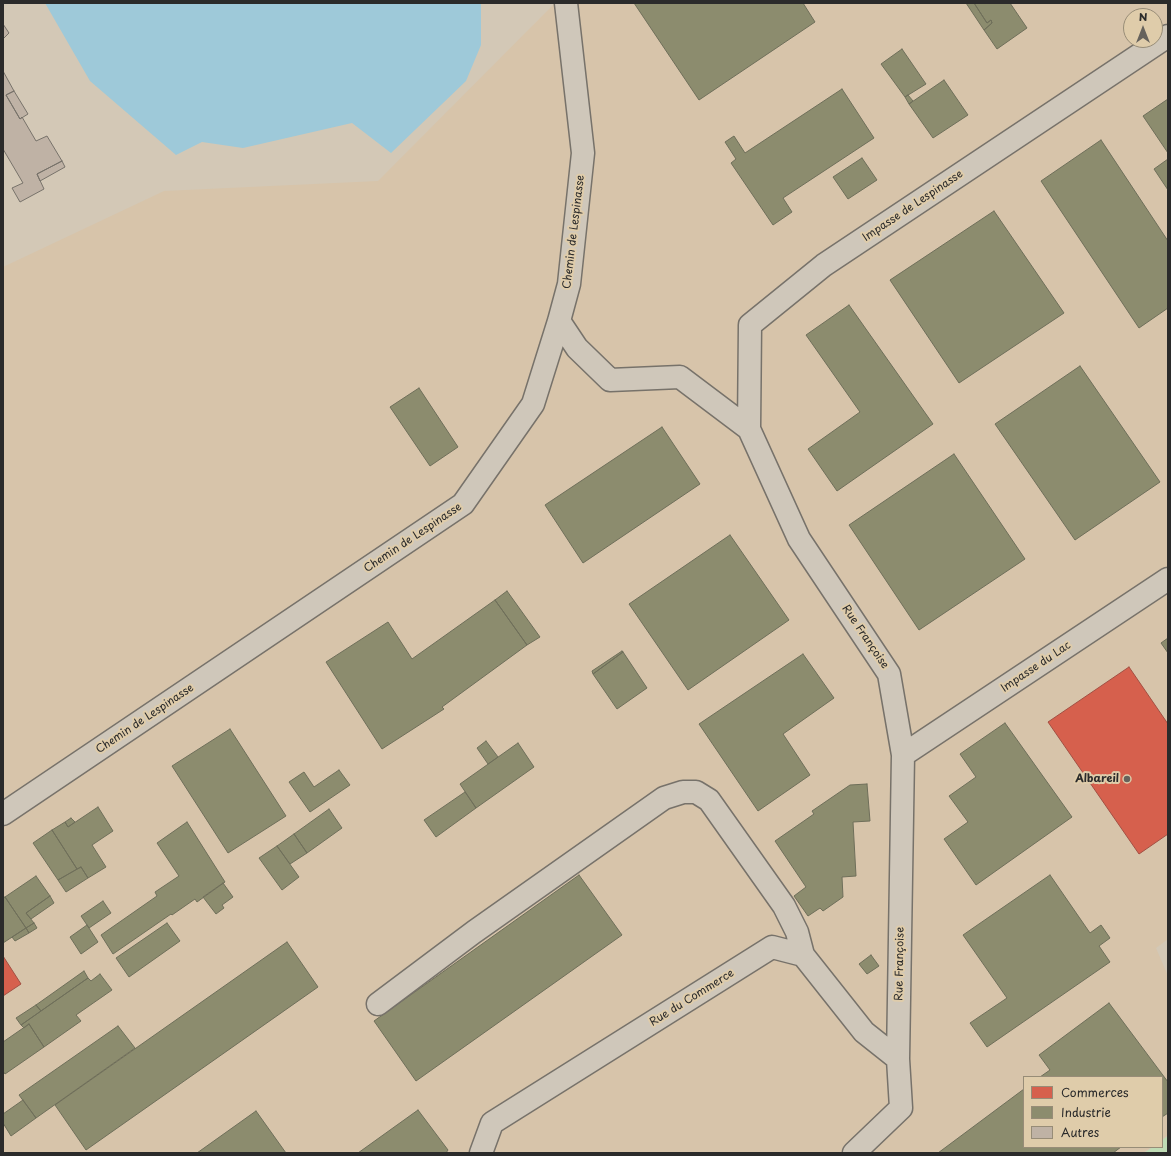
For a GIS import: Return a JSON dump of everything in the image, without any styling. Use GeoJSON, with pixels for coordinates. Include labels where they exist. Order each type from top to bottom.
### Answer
{"type":"FeatureCollection","features":[{"type":"Feature","properties":{"kind":"street","name":"Chemin de Lespinasse"},"geometry":{"type":"LineString","coordinates":[[3,814],[463,504],[532,404],[559,321],[569,284],[583,153],[566,3]]}},
{"type":"Feature","properties":{"kind":"street","name":"Impasse de Lespinasse"},"geometry":{"type":"LineString","coordinates":[[749,429],[750,325],[824,265],[1168,36]]}},
{"type":"Feature","properties":{"kind":"street","name":"Rue Françoise"},"geometry":{"type":"LineString","coordinates":[[559,321],[577,348],[610,380],[680,377],[749,429],[800,539],[889,674],[903,755],[898,1059],[901,1108],[854,1153]]}},
{"type":"Feature","properties":{"kind":"street","name":"Impasse du Lac"},"geometry":{"type":"LineString","coordinates":[[903,755],[1168,579]]}},
{"type":"Feature","properties":{"kind":"street"},"geometry":{"type":"LineString","coordinates":[[378,1004],[474,932],[664,798],[683,792],[696,792],[709,800],[784,906],[797,932],[803,955],[864,1032],[898,1059]]}},
{"type":"Feature","properties":{"kind":"street","name":"Rue du Commerce"},"geometry":{"type":"LineString","coordinates":[[481,1153],[492,1123],[772,947],[803,955]]}},
{"type":"Feature","properties":{"kind":"shaded area"},"geometry":{"type":"Polygon","coordinates":[[[555,3],[1168,3],[1168,939],[1156,948],[1168,976],[1168,1135],[1163,1138],[1163,1076],[1023,1076],[1023,1148],[1150,1148],[1143,1153],[3,1153],[3,267],[164,191],[378,181],[555,3]]]}},
{"type":"Feature","properties":{"kind":"green space"},"geometry":{"type":"Polygon","coordinates":[[[1168,1136],[1168,1153],[1144,1153],[1152,1148],[1163,1148],[1163,1139],[1168,1136]]]}},
{"type":"Feature","properties":{"kind":"water"},"geometry":{"type":"Polygon","coordinates":[[[45,3],[481,3],[481,45],[466,81],[391,153],[352,123],[243,148],[202,142],[176,155],[90,81],[45,3]]]}},
{"type":"Feature","properties":{"kind":"building: Commerces","name":"Albareil"},"geometry":{"type":"Polygon","coordinates":[[[1129,667],[1168,724],[1168,834],[1139,854],[1048,722],[1129,667]]]}},
{"type":"Feature","properties":{"kind":"building: Commerces"},"geometry":{"type":"Polygon","coordinates":[[[3,956],[21,984],[3,996],[3,956]]]}},
{"type":"Feature","properties":{"kind":"building: Industrie"},"geometry":{"type":"Polygon","coordinates":[[[634,3],[803,3],[815,22],[699,100],[634,3]]]}},
{"type":"Feature","properties":{"kind":"building: Industrie"},"geometry":{"type":"Polygon","coordinates":[[[966,3],[974,3],[987,23],[991,20],[992,23],[984,30],[966,3]]]}},
{"type":"Feature","properties":{"kind":"building: Industrie"},"geometry":{"type":"Polygon","coordinates":[[[974,3],[1010,3],[1027,28],[997,49],[984,30],[992,23],[991,20],[987,23],[974,3]]]}},
{"type":"Feature","properties":{"kind":"building: Industrie"},"geometry":{"type":"Polygon","coordinates":[[[902,49],[926,84],[905,97],[881,64],[902,49]]]}},
{"type":"Feature","properties":{"kind":"building: Industrie"},"geometry":{"type":"Polygon","coordinates":[[[944,80],[968,115],[933,138],[909,104],[944,80]]]}},
{"type":"Feature","properties":{"kind":"building: Industrie"},"geometry":{"type":"Polygon","coordinates":[[[842,89],[874,138],[783,198],[792,212],[773,225],[731,163],[736,159],[725,142],[734,136],[745,153],[842,89]]]}},
{"type":"Feature","properties":{"kind":"building: Industrie"},"geometry":{"type":"Polygon","coordinates":[[[908,95],[913,101],[909,104],[905,97],[908,95]]]}},
{"type":"Feature","properties":{"kind":"building: Industrie"},"geometry":{"type":"Polygon","coordinates":[[[1168,99],[1168,153],[1143,116],[1168,99]]]}},
{"type":"Feature","properties":{"kind":"building: Industrie"},"geometry":{"type":"Polygon","coordinates":[[[1101,140],[1168,241],[1168,308],[1139,328],[1041,181],[1101,140]]]}},
{"type":"Feature","properties":{"kind":"building: Industrie"},"geometry":{"type":"Polygon","coordinates":[[[862,158],[877,180],[848,199],[833,177],[862,158]]]}},
{"type":"Feature","properties":{"kind":"building: Industrie"},"geometry":{"type":"Polygon","coordinates":[[[1168,159],[1168,190],[1154,169],[1168,159]]]}},
{"type":"Feature","properties":{"kind":"building: Industrie"},"geometry":{"type":"Polygon","coordinates":[[[994,211],[1064,313],[959,383],[890,280],[994,211]]]}},
{"type":"Feature","properties":{"kind":"building: Industrie"},"geometry":{"type":"Polygon","coordinates":[[[849,305],[933,424],[837,491],[808,449],[860,412],[806,335],[849,305]]]}},
{"type":"Feature","properties":{"kind":"building: Industrie"},"geometry":{"type":"Polygon","coordinates":[[[1080,366],[1160,482],[1075,540],[995,424],[1080,366]]]}},
{"type":"Feature","properties":{"kind":"building: Industrie"},"geometry":{"type":"Polygon","coordinates":[[[419,388],[458,447],[430,466],[390,407],[419,388]]]}},
{"type":"Feature","properties":{"kind":"building: Industrie"},"geometry":{"type":"Polygon","coordinates":[[[662,427],[700,484],[583,563],[545,505],[662,427]]]}},
{"type":"Feature","properties":{"kind":"building: Industrie"},"geometry":{"type":"Polygon","coordinates":[[[954,454],[1025,559],[919,630],[849,525],[954,454]]]}},
{"type":"Feature","properties":{"kind":"building: Industrie"},"geometry":{"type":"Polygon","coordinates":[[[730,535],[789,620],[688,690],[629,604],[730,535]]]}},
{"type":"Feature","properties":{"kind":"building: Industrie"},"geometry":{"type":"Polygon","coordinates":[[[507,591],[540,637],[527,645],[495,600],[507,591]]]}},
{"type":"Feature","properties":{"kind":"building: Industrie"},"geometry":{"type":"Polygon","coordinates":[[[495,600],[527,645],[442,707],[444,709],[382,749],[326,662],[388,622],[412,659],[495,600]]]}},
{"type":"Feature","properties":{"kind":"building: Industrie"},"geometry":{"type":"Polygon","coordinates":[[[1168,638],[1168,653],[1161,643],[1168,638]]]}},
{"type":"Feature","properties":{"kind":"building: Industrie"},"geometry":{"type":"Polygon","coordinates":[[[622,651],[623,652],[593,674],[592,671],[622,651]]]}},
{"type":"Feature","properties":{"kind":"building: Industrie"},"geometry":{"type":"Polygon","coordinates":[[[623,652],[647,688],[617,709],[593,674],[623,652]]]}},
{"type":"Feature","properties":{"kind":"building: Industrie"},"geometry":{"type":"Polygon","coordinates":[[[803,654],[834,698],[783,734],[810,775],[758,811],[699,724],[803,654]]]}},
{"type":"Feature","properties":{"kind":"building: Industrie"},"geometry":{"type":"Polygon","coordinates":[[[1005,723],[1072,817],[976,885],[944,839],[968,822],[949,796],[976,777],[960,754],[1005,723]]]}},
{"type":"Feature","properties":{"kind":"building: Industrie"},"geometry":{"type":"Polygon","coordinates":[[[230,729],[286,816],[228,853],[172,766],[230,729]]]}},
{"type":"Feature","properties":{"kind":"building: Industrie"},"geometry":{"type":"Polygon","coordinates":[[[486,741],[498,757],[488,764],[477,748],[486,741]]]}},
{"type":"Feature","properties":{"kind":"building: Industrie"},"geometry":{"type":"Polygon","coordinates":[[[518,743],[534,767],[476,808],[460,784],[518,743]]]}},
{"type":"Feature","properties":{"kind":"building: Industrie"},"geometry":{"type":"Polygon","coordinates":[[[339,770],[350,785],[310,812],[289,782],[304,772],[314,787],[339,770]]]}},
{"type":"Feature","properties":{"kind":"building: Industrie"},"geometry":{"type":"Polygon","coordinates":[[[867,784],[870,821],[853,822],[856,876],[842,877],[843,897],[823,911],[820,908],[808,916],[794,896],[806,887],[775,841],[814,814],[812,811],[850,785],[867,784]]]}},
{"type":"Feature","properties":{"kind":"building: Industrie"},"geometry":{"type":"Polygon","coordinates":[[[465,792],[476,808],[436,837],[424,820],[465,792]]]}},
{"type":"Feature","properties":{"kind":"building: Industrie"},"geometry":{"type":"Polygon","coordinates":[[[98,807],[113,831],[92,845],[106,867],[88,878],[81,867],[77,869],[52,830],[65,822],[68,827],[98,807]]]}},
{"type":"Feature","properties":{"kind":"building: Industrie"},"geometry":{"type":"Polygon","coordinates":[[[329,809],[342,828],[307,853],[294,834],[329,809]]]}},
{"type":"Feature","properties":{"kind":"building: Industrie"},"geometry":{"type":"Polygon","coordinates":[[[71,818],[75,822],[68,827],[65,822],[71,818]]]}},
{"type":"Feature","properties":{"kind":"building: Industrie"},"geometry":{"type":"Polygon","coordinates":[[[187,822],[225,882],[197,902],[195,899],[172,915],[171,914],[113,954],[101,935],[157,896],[155,892],[179,876],[157,843],[187,822]]]}},
{"type":"Feature","properties":{"kind":"building: Industrie"},"geometry":{"type":"Polygon","coordinates":[[[52,830],[77,869],[58,880],[33,843],[52,830]]]}},
{"type":"Feature","properties":{"kind":"building: Industrie"},"geometry":{"type":"Polygon","coordinates":[[[294,834],[307,853],[290,864],[277,846],[294,834]]]}},
{"type":"Feature","properties":{"kind":"building: Industrie"},"geometry":{"type":"Polygon","coordinates":[[[277,846],[299,877],[282,890],[259,858],[277,846]]]}},
{"type":"Feature","properties":{"kind":"building: Industrie"},"geometry":{"type":"Polygon","coordinates":[[[81,867],[88,878],[66,892],[58,880],[81,867]]]}},
{"type":"Feature","properties":{"kind":"building: Industrie"},"geometry":{"type":"Polygon","coordinates":[[[579,875],[622,935],[416,1081],[374,1021],[579,875]]]}},
{"type":"Feature","properties":{"kind":"building: Industrie"},"geometry":{"type":"Polygon","coordinates":[[[1050,875],[1090,933],[1101,925],[1110,938],[1099,946],[1110,962],[987,1047],[970,1023],[1007,998],[963,935],[1050,875]]]}},
{"type":"Feature","properties":{"kind":"building: Industrie"},"geometry":{"type":"Polygon","coordinates":[[[36,876],[50,896],[26,913],[34,923],[26,928],[5,897],[36,876]]]}},
{"type":"Feature","properties":{"kind":"building: Industrie"},"geometry":{"type":"Polygon","coordinates":[[[223,883],[233,897],[222,905],[224,908],[216,914],[203,897],[223,883]]]}},
{"type":"Feature","properties":{"kind":"building: Industrie"},"geometry":{"type":"Polygon","coordinates":[[[50,896],[54,903],[31,919],[26,913],[50,896]]]}},
{"type":"Feature","properties":{"kind":"building: Industrie"},"geometry":{"type":"Polygon","coordinates":[[[5,897],[26,928],[3,943],[3,898],[5,897]]]}},
{"type":"Feature","properties":{"kind":"building: Industrie"},"geometry":{"type":"Polygon","coordinates":[[[103,901],[111,913],[89,928],[81,916],[103,901]]]}},
{"type":"Feature","properties":{"kind":"building: Industrie"},"geometry":{"type":"Polygon","coordinates":[[[34,923],[37,928],[29,933],[26,928],[34,923]]]}},
{"type":"Feature","properties":{"kind":"building: Industrie"},"geometry":{"type":"Polygon","coordinates":[[[167,923],[180,941],[129,977],[116,958],[167,923]]]}},
{"type":"Feature","properties":{"kind":"building: Industrie"},"geometry":{"type":"Polygon","coordinates":[[[87,925],[98,942],[81,954],[70,937],[87,925]]]}},
{"type":"Feature","properties":{"kind":"building: Industrie"},"geometry":{"type":"Polygon","coordinates":[[[26,928],[29,933],[15,941],[12,937],[26,928]]]}},
{"type":"Feature","properties":{"kind":"building: Industrie"},"geometry":{"type":"Polygon","coordinates":[[[287,942],[318,987],[86,1150],[55,1105],[287,942]]]}},
{"type":"Feature","properties":{"kind":"building: Industrie"},"geometry":{"type":"Polygon","coordinates":[[[871,955],[879,966],[867,974],[859,964],[871,955]]]}},
{"type":"Feature","properties":{"kind":"building: Industrie"},"geometry":{"type":"Polygon","coordinates":[[[84,971],[88,978],[41,1011],[36,1005],[84,971]]]}},
{"type":"Feature","properties":{"kind":"building: Industrie"},"geometry":{"type":"Polygon","coordinates":[[[100,974],[112,990],[76,1015],[81,1021],[44,1047],[29,1024],[24,1028],[21,1025],[88,978],[91,981],[100,974]]]}},
{"type":"Feature","properties":{"kind":"building: Industrie"},"geometry":{"type":"Polygon","coordinates":[[[1109,1003],[1168,1082],[1168,1113],[1163,1116],[1163,1076],[1041,1076],[1050,1070],[1039,1055],[1109,1003]]]}},
{"type":"Feature","properties":{"kind":"building: Industrie"},"geometry":{"type":"Polygon","coordinates":[[[36,1005],[41,1011],[21,1025],[16,1018],[36,1005]]]}},
{"type":"Feature","properties":{"kind":"building: Industrie"},"geometry":{"type":"Polygon","coordinates":[[[29,1024],[44,1047],[5,1074],[3,1071],[3,1042],[29,1024]]]}},
{"type":"Feature","properties":{"kind":"building: Industrie"},"geometry":{"type":"Polygon","coordinates":[[[118,1026],[135,1048],[36,1118],[19,1095],[118,1026]]]}},
{"type":"Feature","properties":{"kind":"building: Industrie"},"geometry":{"type":"Polygon","coordinates":[[[1023,1090],[1023,1148],[1120,1148],[1113,1153],[938,1153],[1023,1090]]]}},
{"type":"Feature","properties":{"kind":"building: Industrie"},"geometry":{"type":"Polygon","coordinates":[[[23,1100],[36,1118],[11,1136],[3,1123],[3,1114],[23,1100]]]}},
{"type":"Feature","properties":{"kind":"building: Industrie"},"geometry":{"type":"Polygon","coordinates":[[[418,1110],[448,1150],[446,1153],[358,1153],[418,1110]]]}},
{"type":"Feature","properties":{"kind":"building: Industrie"},"geometry":{"type":"Polygon","coordinates":[[[256,1111],[286,1153],[197,1153],[256,1111]]]}},
{"type":"Feature","properties":{"kind":"building: Autres"},"geometry":{"type":"Polygon","coordinates":[[[3,24],[9,33],[3,39],[3,24]]]}},
{"type":"Feature","properties":{"kind":"building: Autres"},"geometry":{"type":"Polygon","coordinates":[[[3,71],[14,91],[6,95],[20,119],[22,117],[36,141],[47,136],[62,161],[37,174],[44,189],[20,202],[12,188],[23,183],[3,149],[3,71]]]}},
{"type":"Feature","properties":{"kind":"building: Autres"},"geometry":{"type":"Polygon","coordinates":[[[14,91],[28,114],[20,119],[6,95],[14,91]]]}},
{"type":"Feature","properties":{"kind":"building: Autres"},"geometry":{"type":"Polygon","coordinates":[[[62,161],[65,167],[40,181],[37,174],[62,161]]]}},
{"type":"Feature","properties":{"kind":"place","name":"Albareil"},"geometry":{"type":"Point","coordinates":[1127,779]}}]}
